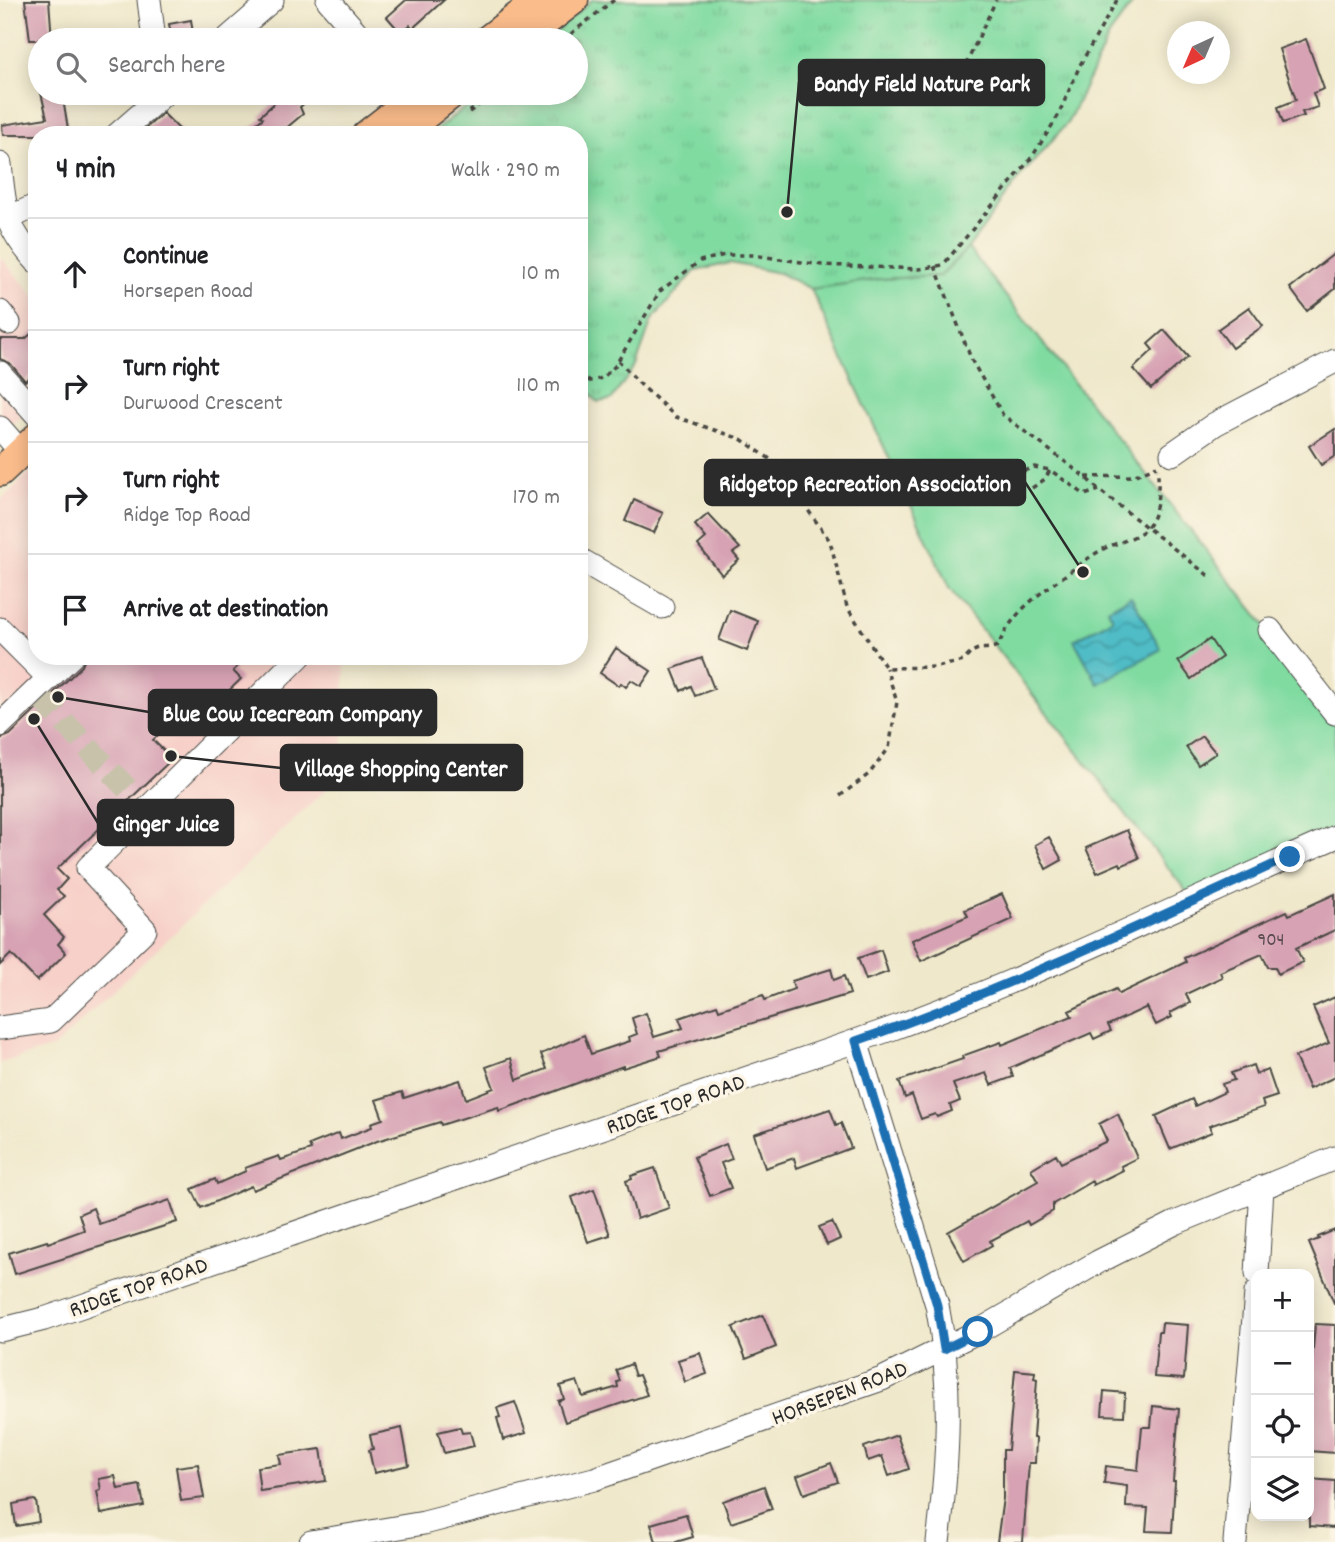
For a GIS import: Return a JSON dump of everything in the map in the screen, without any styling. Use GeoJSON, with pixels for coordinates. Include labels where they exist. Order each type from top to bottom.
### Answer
{"type":"FeatureCollection","features":[{"type":"Feature","properties":{"kind":"main road"},"geometry":{"type":"LineString","coordinates":[[502,28],[538,0]]}},
{"type":"Feature","properties":{"kind":"main road"},"geometry":{"type":"LineString","coordinates":[[538,28],[574,0]]}},
{"type":"Feature","properties":{"kind":"main road"},"geometry":{"type":"LineString","coordinates":[[378,126],[408,105]]}},
{"type":"Feature","properties":{"kind":"main road"},"geometry":{"type":"LineString","coordinates":[[404,126],[413,105]]}},
{"type":"Feature","properties":{"kind":"main road"},"geometry":{"type":"LineString","coordinates":[[0,472],[28,445]]}},
{"type":"Feature","properties":{"kind":"street"},"geometry":{"type":"LineString","coordinates":[[149,0],[152,28]]}},
{"type":"Feature","properties":{"kind":"street"},"geometry":{"type":"LineString","coordinates":[[240,28],[272,0]]}},
{"type":"Feature","properties":{"kind":"street"},"geometry":{"type":"LineString","coordinates":[[328,0],[352,28]]}},
{"type":"Feature","properties":{"kind":"street"},"geometry":{"type":"LineString","coordinates":[[127,126],[150,105]]}},
{"type":"Feature","properties":{"kind":"street"},"geometry":{"type":"LineString","coordinates":[[0,164],[7,232],[28,253]]}},
{"type":"Feature","properties":{"kind":"street"},"geometry":{"type":"LineString","coordinates":[[7,232],[28,213]]}},
{"type":"Feature","properties":{"kind":"street"},"geometry":{"type":"LineString","coordinates":[[1172,454],[1215,424],[1335,361]]}},
{"type":"Feature","properties":{"kind":"street"},"geometry":{"type":"LineString","coordinates":[[0,373],[28,405]]}},
{"type":"Feature","properties":{"kind":"street"},"geometry":{"type":"LineString","coordinates":[[0,428],[28,443]]}},
{"type":"Feature","properties":{"kind":"street"},"geometry":{"type":"LineString","coordinates":[[588,564],[662,607]]}},
{"type":"Feature","properties":{"kind":"street"},"geometry":{"type":"LineString","coordinates":[[0,629],[42,689]]}},
{"type":"Feature","properties":{"kind":"street"},"geometry":{"type":"LineString","coordinates":[[1270,629],[1335,713]]}},
{"type":"Feature","properties":{"kind":"street"},"geometry":{"type":"LineString","coordinates":[[0,725],[42,689],[64,665]]}},
{"type":"Feature","properties":{"kind":"street"},"geometry":{"type":"LineString","coordinates":[[0,1028],[51,1021],[145,930],[88,868],[141,802],[290,665]]}},
{"type":"Feature","properties":{"kind":"street","name":"RIDGE TOP ROAD"},"geometry":{"type":"LineString","coordinates":[[0,1330],[57,1314],[959,1004],[1335,837]]}},
{"type":"Feature","properties":{"kind":"street"},"geometry":{"type":"LineString","coordinates":[[856,1041],[937,1305],[948,1373],[947,1430],[938,1542]]}},
{"type":"Feature","properties":{"kind":"street","name":"HORSEPEN ROAD"},"geometry":{"type":"LineString","coordinates":[[311,1542],[424,1523],[594,1479],[882,1379],[978,1332],[1098,1262],[1175,1223],[1335,1158]]}},
{"type":"Feature","properties":{"kind":"street"},"geometry":{"type":"LineString","coordinates":[[1257,1269],[1262,1187]]}},
{"type":"Feature","properties":{"kind":"street"},"geometry":{"type":"LineString","coordinates":[[1235,1542],[1253,1332]]}},
{"type":"Feature","properties":{"kind":"path"},"geometry":{"type":"LineString","coordinates":[[949,101],[996,0]]}},
{"type":"Feature","properties":{"kind":"path"},"geometry":{"type":"LineString","coordinates":[[588,380],[599,381],[618,360],[660,290],[700,261],[725,255],[752,255],[822,265],[919,269],[943,265],[1032,157],[1058,117],[1080,65],[1117,0]]}},
{"type":"Feature","properties":{"kind":"path"},"geometry":{"type":"LineString","coordinates":[[935,266],[972,361],[1003,415],[1209,576]]}},
{"type":"Feature","properties":{"kind":"path"},"geometry":{"type":"LineString","coordinates":[[618,360],[677,417],[741,439],[773,461],[830,541],[846,607],[886,668],[897,702],[889,748],[869,774],[840,796]]}},
{"type":"Feature","properties":{"kind":"path"},"geometry":{"type":"LineString","coordinates":[[886,668],[936,667],[964,661],[971,651],[981,647],[990,649],[998,646],[1010,622],[1023,606],[1043,590],[1101,550],[1128,539],[1147,527],[1158,503],[1158,464],[1133,477],[1085,477]]}},
{"type":"Feature","properties":{"kind":"path"},"geometry":{"type":"LineString","coordinates":[[1024,471],[1034,467],[1050,470],[1085,495],[1099,490]]}},
{"type":"Feature","properties":{"kind":"path"},"geometry":{"type":"LineString","coordinates":[[1032,488],[1045,479],[1050,470]]}},
{"type":"Feature","properties":{"kind":"shaded area"},"geometry":{"type":"Polygon","coordinates":[[[0,257],[28,289],[28,410],[0,436],[0,257]]]}},
{"type":"Feature","properties":{"kind":"shaded area"},"geometry":{"type":"Polygon","coordinates":[[[28,474],[28,665],[345,665],[340,776],[54,1047],[0,1063],[0,501],[28,474]]]}},
{"type":"Feature","properties":{"kind":"green space"},"geometry":{"type":"Polygon","coordinates":[[[592,0],[1135,0],[1110,34],[1068,122],[1021,176],[968,248],[940,276],[881,279],[811,289],[779,273],[730,263],[695,271],[652,320],[636,365],[611,400],[598,402],[588,393],[588,126],[441,126],[468,105],[588,105],[588,28],[560,28],[592,0]]]}},
{"type":"Feature","properties":{"kind":"green space"},"geometry":{"type":"Polygon","coordinates":[[[968,248],[1335,714],[1335,837],[1194,901],[949,588],[811,289],[881,279],[940,276],[968,248]]]}},
{"type":"Feature","properties":{"kind":"water"},"geometry":{"type":"Polygon","coordinates":[[[1131,596],[1161,649],[1098,684],[1074,640],[1113,619],[1108,609],[1131,596]]]}},
{"type":"Feature","properties":{"kind":"building"},"geometry":{"type":"Polygon","coordinates":[[[25,0],[49,0],[51,28],[28,28],[25,0]]]}},
{"type":"Feature","properties":{"kind":"building"},"geometry":{"type":"Polygon","coordinates":[[[406,0],[444,0],[413,28],[410,25],[407,28],[397,28],[387,17],[406,0]]]}},
{"type":"Feature","properties":{"kind":"building"},"geometry":{"type":"Polygon","coordinates":[[[191,20],[192,28],[170,28],[169,24],[191,20]]]}},
{"type":"Feature","properties":{"kind":"building"},"geometry":{"type":"Polygon","coordinates":[[[1306,39],[1324,89],[1313,93],[1318,107],[1302,112],[1304,116],[1283,123],[1278,107],[1296,100],[1279,49],[1306,39]]]}},
{"type":"Feature","properties":{"kind":"building"},"geometry":{"type":"Polygon","coordinates":[[[44,105],[64,105],[68,126],[28,126],[28,135],[3,135],[2,125],[47,118],[44,105]]]}},
{"type":"Feature","properties":{"kind":"building"},"geometry":{"type":"Polygon","coordinates":[[[272,105],[302,105],[300,107],[303,114],[289,126],[254,126],[263,118],[260,116],[272,105]]]}},
{"type":"Feature","properties":{"kind":"building"},"geometry":{"type":"Polygon","coordinates":[[[163,113],[176,126],[148,126],[163,113]]]}},
{"type":"Feature","properties":{"kind":"building"},"geometry":{"type":"Polygon","coordinates":[[[1335,253],[1335,289],[1307,311],[1290,288],[1335,253]]]}},
{"type":"Feature","properties":{"kind":"building"},"geometry":{"type":"Polygon","coordinates":[[[1249,307],[1263,326],[1232,348],[1218,329],[1249,307]]]}},
{"type":"Feature","properties":{"kind":"building"},"geometry":{"type":"Polygon","coordinates":[[[1164,330],[1188,357],[1151,389],[1133,369],[1153,350],[1148,344],[1164,330]]]}},
{"type":"Feature","properties":{"kind":"building"},"geometry":{"type":"Polygon","coordinates":[[[28,336],[28,378],[25,381],[10,363],[0,359],[0,339],[25,339],[28,336]]]}},
{"type":"Feature","properties":{"kind":"building"},"geometry":{"type":"Polygon","coordinates":[[[1335,429],[1335,456],[1321,465],[1309,446],[1335,429]]]}},
{"type":"Feature","properties":{"kind":"building"},"geometry":{"type":"Polygon","coordinates":[[[634,500],[663,513],[654,533],[625,521],[634,500]]]}},
{"type":"Feature","properties":{"kind":"building"},"geometry":{"type":"Polygon","coordinates":[[[708,514],[740,548],[733,553],[739,560],[722,575],[698,545],[706,538],[695,525],[708,514]]]}},
{"type":"Feature","properties":{"kind":"building"},"geometry":{"type":"Polygon","coordinates":[[[730,610],[758,621],[747,651],[719,640],[730,610]]]}},
{"type":"Feature","properties":{"kind":"building"},"geometry":{"type":"Polygon","coordinates":[[[1210,639],[1222,657],[1191,679],[1178,661],[1210,639]]]}},
{"type":"Feature","properties":{"kind":"building"},"geometry":{"type":"Polygon","coordinates":[[[616,648],[651,671],[641,686],[631,680],[626,687],[621,683],[619,686],[600,673],[616,648]]]}},
{"type":"Feature","properties":{"kind":"building"},"geometry":{"type":"Polygon","coordinates":[[[702,658],[714,689],[695,696],[691,686],[681,691],[672,669],[702,658]]]}},
{"type":"Feature","properties":{"kind":"building"},"geometry":{"type":"Polygon","coordinates":[[[239,665],[233,671],[241,679],[191,727],[179,715],[153,740],[172,759],[57,869],[67,879],[57,890],[64,896],[44,915],[64,937],[58,944],[66,953],[37,981],[11,954],[0,965],[0,739],[10,735],[82,666],[239,665]]]}},
{"type":"Feature","properties":{"kind":"building"},"geometry":{"type":"Polygon","coordinates":[[[1202,736],[1216,753],[1198,765],[1186,747],[1202,736]]]}},
{"type":"Feature","properties":{"kind":"building"},"geometry":{"type":"Polygon","coordinates":[[[1127,830],[1139,858],[1097,873],[1086,848],[1127,830]]]}},
{"type":"Feature","properties":{"kind":"building"},"geometry":{"type":"Polygon","coordinates":[[[1049,837],[1062,860],[1046,869],[1035,845],[1049,837]]]}},
{"type":"Feature","properties":{"kind":"building"},"geometry":{"type":"Polygon","coordinates":[[[1002,894],[1013,919],[921,961],[912,940],[968,916],[965,910],[1002,894]]]}},
{"type":"Feature","properties":{"kind":"building"},"geometry":{"type":"Polygon","coordinates":[[[1335,894],[1335,930],[1296,948],[1303,962],[1278,974],[1275,967],[1268,967],[1262,954],[1220,972],[1222,977],[1186,994],[1190,1003],[1170,1013],[1172,1017],[1156,1025],[1147,1007],[1108,1025],[1111,1031],[1094,1039],[1091,1033],[1010,1068],[1013,1077],[991,1085],[986,1073],[953,1084],[960,1101],[950,1105],[952,1111],[937,1117],[935,1114],[921,1119],[912,1095],[905,1098],[899,1081],[963,1059],[962,1056],[1001,1042],[1002,1045],[1072,1016],[1069,1011],[1116,989],[1119,994],[1186,962],[1184,958],[1287,911],[1289,915],[1335,894]]]}},
{"type":"Feature","properties":{"kind":"building"},"geometry":{"type":"Polygon","coordinates":[[[881,950],[888,972],[866,980],[858,958],[881,950]]]}},
{"type":"Feature","properties":{"kind":"building"},"geometry":{"type":"Polygon","coordinates":[[[831,969],[834,980],[844,976],[850,994],[659,1051],[661,1056],[623,1066],[499,1111],[498,1107],[377,1141],[253,1190],[251,1186],[201,1208],[192,1189],[215,1179],[217,1184],[246,1171],[245,1168],[279,1156],[281,1160],[311,1150],[309,1145],[339,1133],[341,1139],[372,1127],[371,1123],[383,1119],[376,1100],[402,1092],[404,1098],[460,1080],[466,1099],[494,1088],[486,1067],[511,1058],[517,1080],[547,1069],[541,1054],[584,1035],[591,1054],[630,1041],[629,1037],[637,1034],[632,1018],[646,1013],[654,1037],[683,1028],[679,1018],[717,1005],[719,1010],[763,995],[765,1000],[794,989],[792,981],[831,969]]]}},
{"type":"Feature","properties":{"kind":"building"},"geometry":{"type":"Polygon","coordinates":[[[1335,997],[1335,1077],[1309,1089],[1295,1057],[1329,1043],[1313,1007],[1335,997]]]}},
{"type":"Feature","properties":{"kind":"building"},"geometry":{"type":"Polygon","coordinates":[[[1253,1065],[1256,1074],[1268,1070],[1277,1096],[1262,1101],[1264,1107],[1209,1126],[1212,1132],[1170,1149],[1156,1116],[1192,1099],[1195,1106],[1225,1092],[1222,1084],[1234,1080],[1231,1073],[1253,1065]]]}},
{"type":"Feature","properties":{"kind":"building"},"geometry":{"type":"Polygon","coordinates":[[[830,1109],[836,1125],[841,1123],[851,1148],[797,1168],[794,1158],[765,1168],[754,1134],[830,1109]]]}},
{"type":"Feature","properties":{"kind":"building"},"geometry":{"type":"Polygon","coordinates":[[[1118,1114],[1137,1158],[1121,1166],[1123,1170],[1093,1185],[1092,1181],[1053,1204],[1053,1211],[1029,1225],[1027,1221],[990,1241],[992,1245],[964,1261],[948,1232],[1038,1181],[1031,1169],[1056,1154],[1061,1163],[1107,1141],[1099,1124],[1118,1114]]]}},
{"type":"Feature","properties":{"kind":"building"},"geometry":{"type":"Polygon","coordinates":[[[726,1144],[732,1159],[721,1163],[731,1188],[710,1196],[694,1157],[726,1144]]]}},
{"type":"Feature","properties":{"kind":"building"},"geometry":{"type":"Polygon","coordinates":[[[655,1168],[669,1208],[637,1219],[626,1181],[632,1179],[631,1176],[655,1168]]]}},
{"type":"Feature","properties":{"kind":"building"},"geometry":{"type":"Polygon","coordinates":[[[594,1189],[610,1235],[588,1242],[572,1197],[594,1189]]]}},
{"type":"Feature","properties":{"kind":"building"},"geometry":{"type":"Polygon","coordinates":[[[170,1200],[177,1222],[15,1274],[9,1253],[84,1230],[79,1214],[93,1208],[99,1224],[170,1200]]]}},
{"type":"Feature","properties":{"kind":"building"},"geometry":{"type":"Polygon","coordinates":[[[832,1222],[840,1239],[827,1245],[819,1227],[832,1222]]]}},
{"type":"Feature","properties":{"kind":"building"},"geometry":{"type":"Polygon","coordinates":[[[1335,1230],[1335,1303],[1334,1303],[1309,1243],[1335,1230]]]}},
{"type":"Feature","properties":{"kind":"building"},"geometry":{"type":"Polygon","coordinates":[[[763,1315],[776,1347],[746,1359],[733,1327],[763,1315]]]}},
{"type":"Feature","properties":{"kind":"building"},"geometry":{"type":"Polygon","coordinates":[[[1162,1323],[1188,1325],[1184,1379],[1154,1377],[1158,1332],[1161,1332],[1162,1323]]]}},
{"type":"Feature","properties":{"kind":"building"},"geometry":{"type":"Polygon","coordinates":[[[1315,1324],[1335,1325],[1335,1453],[1314,1451],[1315,1324]]]}},
{"type":"Feature","properties":{"kind":"building"},"geometry":{"type":"Polygon","coordinates":[[[700,1353],[707,1374],[685,1382],[678,1360],[700,1353]]]}},
{"type":"Feature","properties":{"kind":"building"},"geometry":{"type":"Polygon","coordinates":[[[631,1364],[647,1395],[565,1422],[558,1401],[564,1399],[560,1386],[577,1381],[583,1397],[618,1387],[617,1382],[620,1381],[616,1370],[631,1364]]]}},
{"type":"Feature","properties":{"kind":"building"},"geometry":{"type":"Polygon","coordinates":[[[1015,1370],[1035,1372],[1034,1378],[1037,1379],[1033,1438],[1036,1438],[1035,1463],[1029,1463],[1023,1542],[997,1542],[1003,1498],[1003,1450],[1008,1450],[1015,1370]]]}},
{"type":"Feature","properties":{"kind":"building"},"geometry":{"type":"Polygon","coordinates":[[[1104,1391],[1125,1393],[1124,1416],[1102,1415],[1104,1391]]]}},
{"type":"Feature","properties":{"kind":"building"},"geometry":{"type":"Polygon","coordinates":[[[515,1402],[526,1433],[503,1440],[497,1408],[515,1402]]]}},
{"type":"Feature","properties":{"kind":"building"},"geometry":{"type":"Polygon","coordinates":[[[1153,1406],[1179,1409],[1172,1532],[1146,1531],[1148,1508],[1126,1507],[1127,1486],[1104,1483],[1106,1466],[1138,1470],[1142,1427],[1151,1427],[1153,1406]]]}},
{"type":"Feature","properties":{"kind":"building"},"geometry":{"type":"Polygon","coordinates":[[[460,1427],[462,1433],[470,1432],[474,1446],[444,1453],[438,1432],[460,1427]]]}},
{"type":"Feature","properties":{"kind":"building"},"geometry":{"type":"Polygon","coordinates":[[[402,1428],[409,1465],[374,1473],[369,1450],[373,1449],[370,1435],[402,1428]]]}},
{"type":"Feature","properties":{"kind":"building"},"geometry":{"type":"Polygon","coordinates":[[[897,1435],[909,1469],[889,1476],[882,1456],[868,1461],[864,1447],[897,1435]]]}},
{"type":"Feature","properties":{"kind":"building"},"geometry":{"type":"Polygon","coordinates":[[[321,1449],[326,1481],[260,1491],[257,1467],[281,1464],[279,1455],[321,1449]]]}},
{"type":"Feature","properties":{"kind":"building"},"geometry":{"type":"Polygon","coordinates":[[[831,1463],[838,1482],[804,1494],[797,1476],[831,1463]]]}},
{"type":"Feature","properties":{"kind":"building"},"geometry":{"type":"Polygon","coordinates":[[[198,1464],[204,1498],[181,1501],[176,1467],[198,1464]]]}},
{"type":"Feature","properties":{"kind":"building"},"geometry":{"type":"Polygon","coordinates":[[[115,1476],[118,1489],[140,1485],[144,1506],[101,1514],[97,1491],[101,1490],[99,1479],[115,1476]]]}},
{"type":"Feature","properties":{"kind":"building"},"geometry":{"type":"Polygon","coordinates":[[[1314,1479],[1335,1481],[1334,1528],[1309,1526],[1309,1521],[1314,1521],[1314,1479]]]}},
{"type":"Feature","properties":{"kind":"building"},"geometry":{"type":"Polygon","coordinates":[[[764,1486],[772,1509],[731,1523],[723,1501],[764,1486]]]}},
{"type":"Feature","properties":{"kind":"building"},"geometry":{"type":"Polygon","coordinates":[[[34,1500],[39,1522],[16,1526],[13,1504],[34,1500]]]}},
{"type":"Feature","properties":{"kind":"building"},"geometry":{"type":"Polygon","coordinates":[[[686,1514],[693,1537],[676,1542],[656,1542],[651,1524],[686,1514]]]}},
{"type":"Feature","properties":{"kind":"tunnel"},"geometry":{"type":"LineString","coordinates":[[41,698],[134,796]]}},
{"type":"Feature","properties":{"kind":"place","name":"Bandy Field Nature Park"},"geometry":{"type":"Point","coordinates":[787,212]}},
{"type":"Feature","properties":{"kind":"place","name":"Ridgetop Recreation Association"},"geometry":{"type":"Point","coordinates":[1083,572]}},
{"type":"Feature","properties":{"kind":"place","name":"Blue Cow Icecream Company"},"geometry":{"type":"Point","coordinates":[58,697]}},
{"type":"Feature","properties":{"kind":"place","name":"Ginger Juice"},"geometry":{"type":"Point","coordinates":[34,719]}},
{"type":"Feature","properties":{"kind":"place","name":"Village Shopping Center"},"geometry":{"type":"Point","coordinates":[171,756]}},
{"type":"Feature","properties":{"kind":"route"},"geometry":{"type":"LineString","coordinates":[[978,1332],[944,1349],[937,1305],[856,1041],[959,1004],[1290,857]]}}]}
